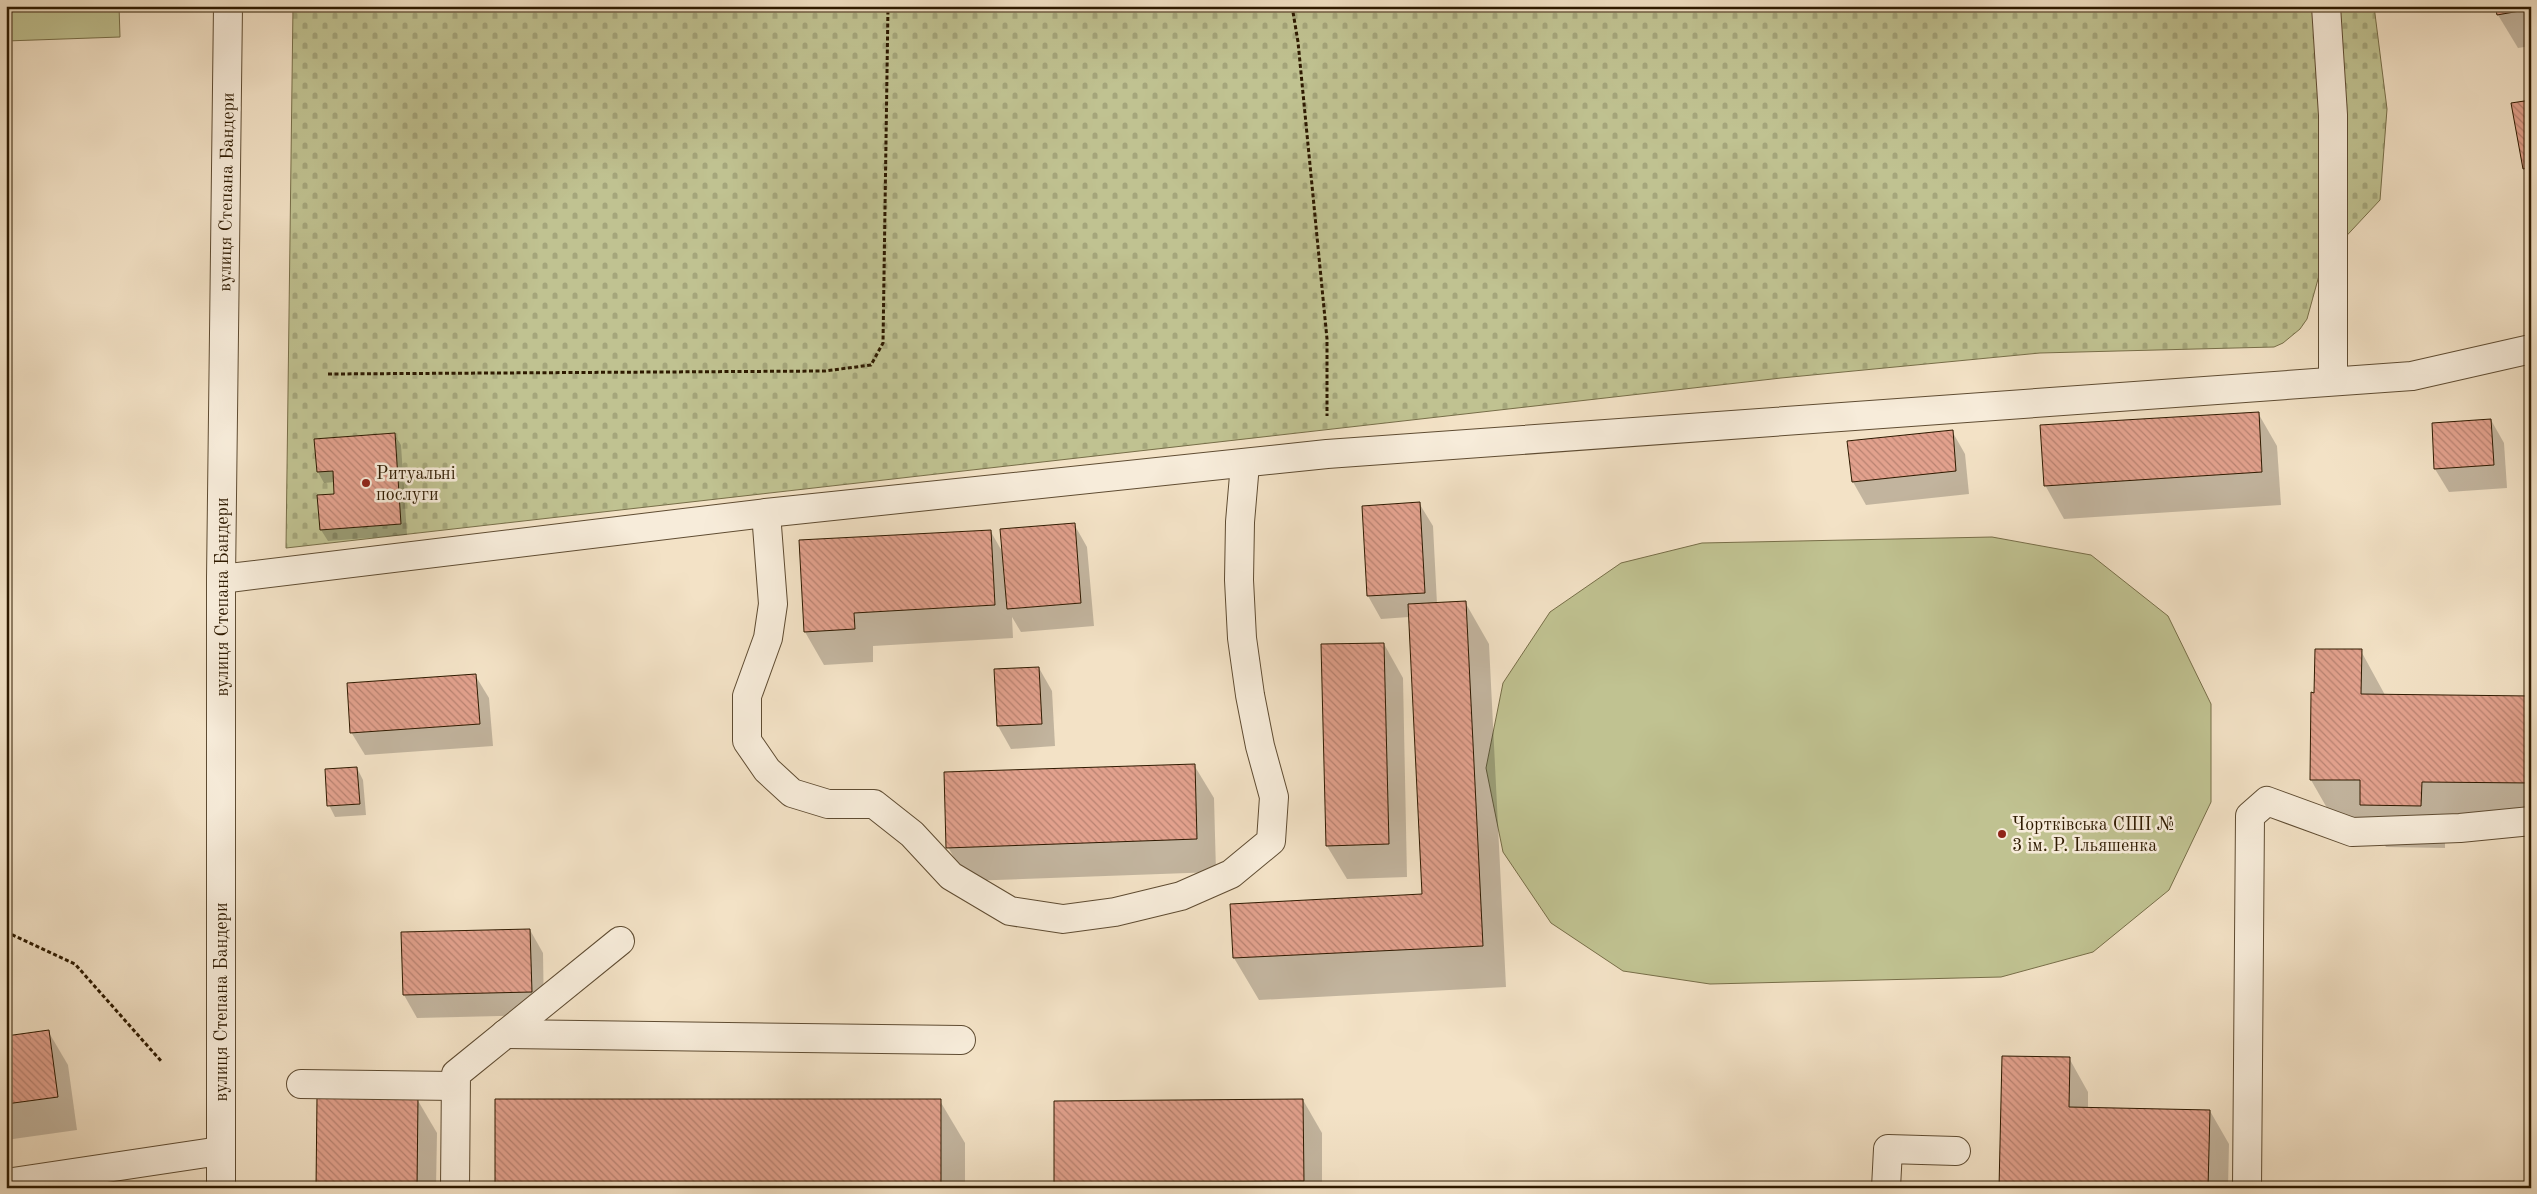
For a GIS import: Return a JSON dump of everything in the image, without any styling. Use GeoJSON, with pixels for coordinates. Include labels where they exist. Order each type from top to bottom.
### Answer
{"type":"FeatureCollection","features":[{"type":"Feature","properties":{"kind":"street","name":"вулиця Степана Бандери"},"geometry":{"type":"LineString","coordinates":[[221,1188],[221,579],[228,6]]}},
{"type":"Feature","properties":{"kind":"street"},"geometry":{"type":"LineString","coordinates":[[2326,6],[2333,115],[2333,380]]}},
{"type":"Feature","properties":{"kind":"street"},"geometry":{"type":"LineString","coordinates":[[221,579],[766,514],[1327,454],[2333,380],[2412,376],[2531,349]]}},
{"type":"Feature","properties":{"kind":"street"},"geometry":{"type":"LineString","coordinates":[[766,514],[773,604],[768,638],[747,696],[747,741],[767,770],[792,793],[828,804],[874,804],[912,834],[950,876],[1010,911],[1063,918],[1115,912],[1181,896],[1231,874],[1271,841],[1274,797],[1255,720],[1242,638],[1239,570],[1240,522],[1245,464]]}},
{"type":"Feature","properties":{"kind":"street"},"geometry":{"type":"LineString","coordinates":[[2247,1188],[2250,816],[2267,801],[2352,832],[2460,828],[2531,821]]}},
{"type":"Feature","properties":{"kind":"street"},"geometry":{"type":"LineString","coordinates":[[455,1188],[456,1074],[620,941]]}},
{"type":"Feature","properties":{"kind":"street"},"geometry":{"type":"LineString","coordinates":[[505,1034],[961,1040]]}},
{"type":"Feature","properties":{"kind":"street"},"geometry":{"type":"LineString","coordinates":[[301,1084],[456,1086]]}},
{"type":"Feature","properties":{"kind":"street"},"geometry":{"type":"LineString","coordinates":[[1886,1188],[1888,1149],[1956,1151]]}},
{"type":"Feature","properties":{"kind":"street"},"geometry":{"type":"LineString","coordinates":[[6,1183],[220,1151]]}},
{"type":"Feature","properties":{"kind":"path"},"geometry":{"type":"LineString","coordinates":[[328,374],[825,371],[871,365],[883,343],[888,6]]}},
{"type":"Feature","properties":{"kind":"path"},"geometry":{"type":"LineString","coordinates":[[1292,6],[1298,42],[1327,339],[1327,454]]}},
{"type":"Feature","properties":{"kind":"path"},"geometry":{"type":"LineString","coordinates":[[6,932],[75,964],[162,1061]]}},
{"type":"Feature","properties":{"kind":"green space"},"geometry":{"type":"Polygon","coordinates":[[[6,6],[119,6],[120,37],[6,41],[6,6]]]}},
{"type":"Feature","properties":{"kind":"green space"},"geometry":{"type":"Polygon","coordinates":[[[293,6],[2374,6],[2387,109],[2380,200],[2323,261],[2307,319],[2300,329],[2283,343],[2274,347],[2040,353],[1781,378],[286,548],[293,6]]]}},
{"type":"Feature","properties":{"kind":"green space"},"geometry":{"type":"Polygon","coordinates":[[[1992,537],[2091,555],[2168,616],[2211,704],[2211,802],[2169,890],[2093,952],[2001,977],[1710,984],[1623,971],[1551,923],[1503,852],[1486,768],[1503,683],[1550,612],[1621,563],[1702,543],[1992,537]]]}},
{"type":"Feature","properties":{"kind":"building"},"geometry":{"type":"Polygon","coordinates":[[[2495,6],[2531,6],[2531,9],[2497,15],[2495,6]]]}},
{"type":"Feature","properties":{"kind":"building"},"geometry":{"type":"Polygon","coordinates":[[[2531,100],[2531,167],[2523,169],[2511,103],[2531,100]]]}},
{"type":"Feature","properties":{"kind":"building"},"geometry":{"type":"Polygon","coordinates":[[[2259,412],[2262,472],[2044,486],[2040,425],[2259,412]]]}},
{"type":"Feature","properties":{"kind":"building"},"geometry":{"type":"Polygon","coordinates":[[[2491,419],[2494,465],[2434,469],[2432,423],[2491,419]]]}},
{"type":"Feature","properties":{"kind":"building"},"geometry":{"type":"Polygon","coordinates":[[[1953,430],[1956,471],[1852,482],[1847,441],[1953,430]]]}},
{"type":"Feature","properties":{"kind":"building","name":"Ритуальні послуги"},"geometry":{"type":"Polygon","coordinates":[[[395,433],[401,524],[320,530],[317,495],[334,494],[333,471],[317,472],[314,439],[395,433]]]}},
{"type":"Feature","properties":{"kind":"building"},"geometry":{"type":"Polygon","coordinates":[[[1420,502],[1425,593],[1367,596],[1362,506],[1420,502]]]}},
{"type":"Feature","properties":{"kind":"building"},"geometry":{"type":"Polygon","coordinates":[[[1075,523],[1081,603],[1007,609],[1000,529],[1075,523]]]}},
{"type":"Feature","properties":{"kind":"building"},"geometry":{"type":"Polygon","coordinates":[[[991,530],[995,605],[854,613],[855,629],[804,632],[799,540],[991,530]]]}},
{"type":"Feature","properties":{"kind":"building"},"geometry":{"type":"Polygon","coordinates":[[[1466,601],[1483,946],[1233,958],[1230,904],[1422,894],[1408,604],[1466,601]]]}},
{"type":"Feature","properties":{"kind":"building"},"geometry":{"type":"Polygon","coordinates":[[[1384,643],[1389,844],[1326,846],[1321,644],[1384,643]]]}},
{"type":"Feature","properties":{"kind":"building"},"geometry":{"type":"Polygon","coordinates":[[[2315,649],[2362,649],[2361,694],[2531,696],[2531,783],[2422,782],[2421,806],[2360,805],[2360,780],[2310,780],[2311,692],[2314,693],[2315,649]]]}},
{"type":"Feature","properties":{"kind":"building"},"geometry":{"type":"Polygon","coordinates":[[[1039,667],[1042,724],[997,726],[994,669],[1039,667]]]}},
{"type":"Feature","properties":{"kind":"building"},"geometry":{"type":"Polygon","coordinates":[[[476,674],[480,724],[350,733],[347,683],[476,674]]]}},
{"type":"Feature","properties":{"kind":"building"},"geometry":{"type":"Polygon","coordinates":[[[1195,764],[1197,839],[946,848],[944,772],[1195,764]]]}},
{"type":"Feature","properties":{"kind":"building"},"geometry":{"type":"Polygon","coordinates":[[[357,767],[360,804],[327,806],[325,769],[357,767]]]}},
{"type":"Feature","properties":{"kind":"building"},"geometry":{"type":"Polygon","coordinates":[[[530,929],[532,992],[403,995],[401,932],[530,929]]]}},
{"type":"Feature","properties":{"kind":"building"},"geometry":{"type":"Polygon","coordinates":[[[49,1030],[58,1097],[6,1104],[6,1036],[49,1030]]]}},
{"type":"Feature","properties":{"kind":"building"},"geometry":{"type":"Polygon","coordinates":[[[2002,1056],[2070,1057],[2069,1107],[2210,1110],[2208,1188],[1999,1188],[2002,1056]]]}},
{"type":"Feature","properties":{"kind":"building"},"geometry":{"type":"Polygon","coordinates":[[[317,1097],[418,1098],[417,1188],[316,1188],[317,1097]]]}},
{"type":"Feature","properties":{"kind":"building"},"geometry":{"type":"Polygon","coordinates":[[[495,1099],[941,1099],[941,1186],[495,1185],[495,1099]]]}},
{"type":"Feature","properties":{"kind":"building"},"geometry":{"type":"Polygon","coordinates":[[[1303,1099],[1304,1181],[1054,1183],[1054,1101],[1303,1099]]]}},
{"type":"Feature","properties":{"kind":"place","name":"Ритуальні послуги"},"geometry":{"type":"Point","coordinates":[366,483]}},
{"type":"Feature","properties":{"kind":"place","name":"Чортківська СШІ № 3 ім. Р. Ільяшенка"},"geometry":{"type":"Point","coordinates":[2002,834]}}]}
